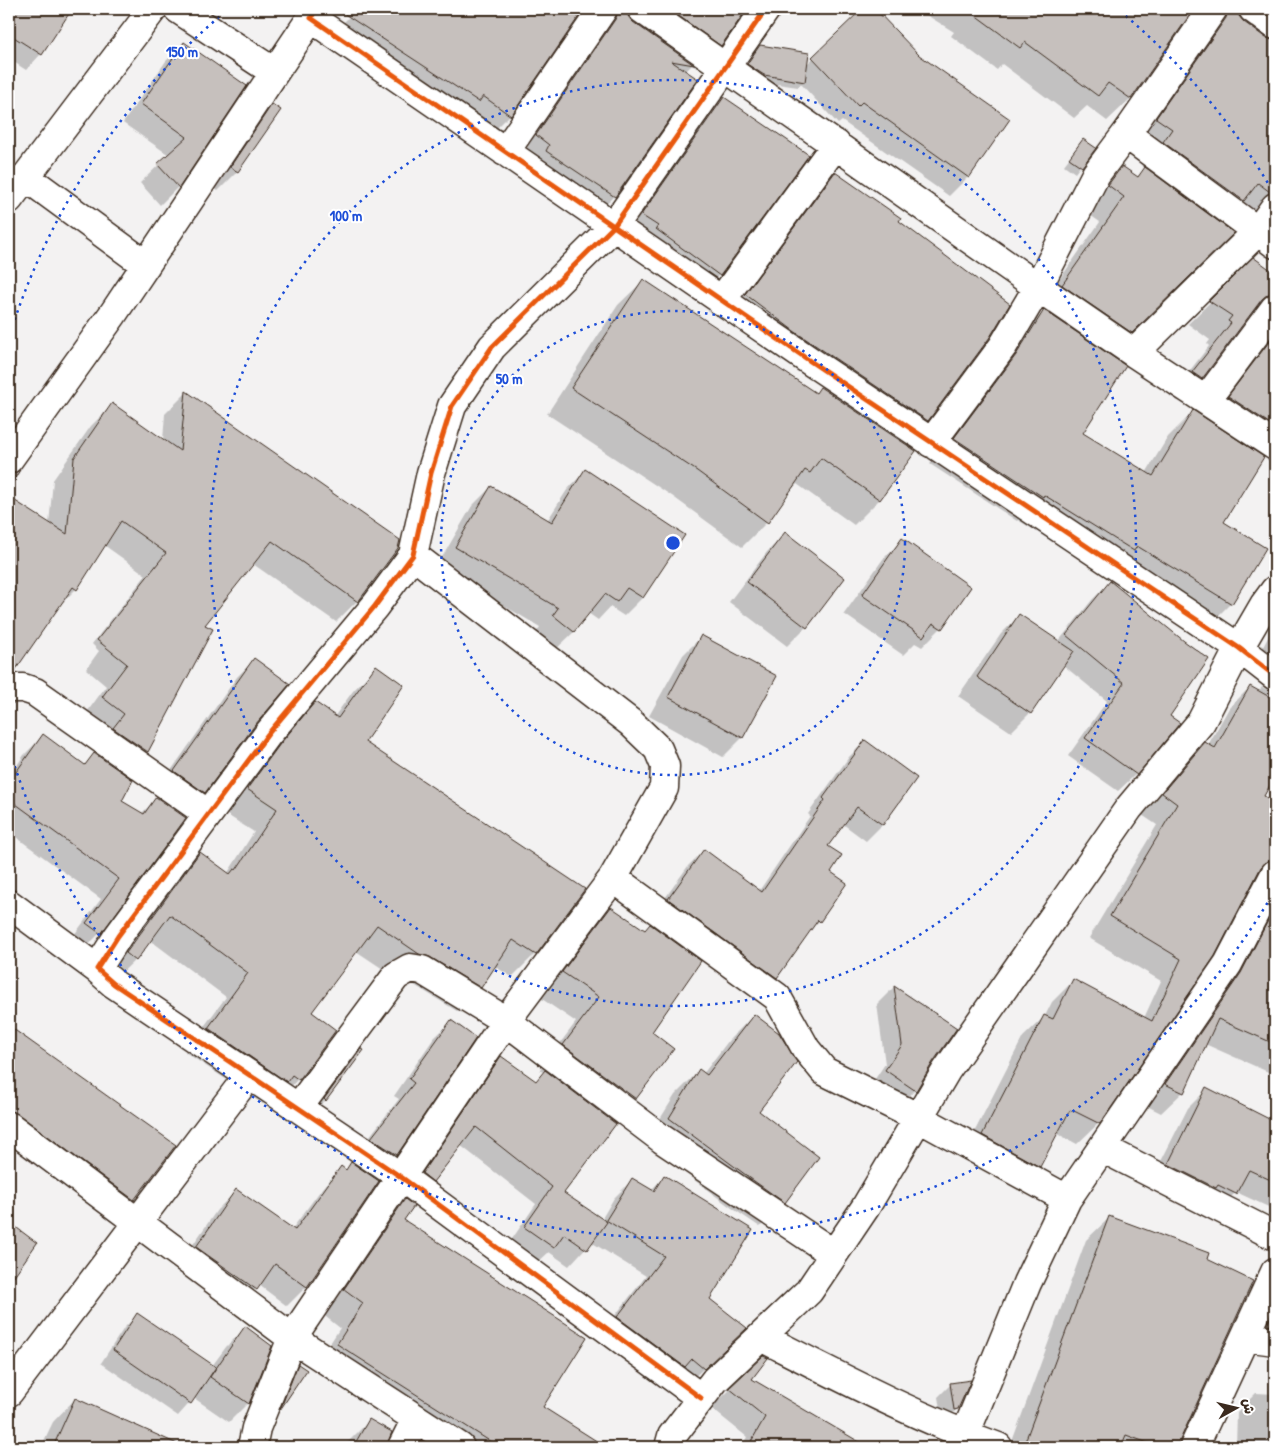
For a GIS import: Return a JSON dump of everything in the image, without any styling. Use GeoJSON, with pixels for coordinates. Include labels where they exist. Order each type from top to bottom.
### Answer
{"type":"FeatureCollection","features":[{"type":"Feature","properties":{"kind":"street"},"geometry":{"type":"LineString","coordinates":[[9,199],[152,9]]}},
{"type":"Feature","properties":{"kind":"street"},"geometry":{"type":"LineString","coordinates":[[178,9],[274,72]]}},
{"type":"Feature","properties":{"kind":"street"},"geometry":{"type":"LineString","coordinates":[[505,152],[603,9]]}},
{"type":"Feature","properties":{"kind":"street"},"geometry":{"type":"LineString","coordinates":[[642,9],[1038,287],[1275,446]]}},
{"type":"Feature","properties":{"kind":"street"},"geometry":{"type":"LineString","coordinates":[[97,969],[118,936],[268,734],[375,606],[413,555],[431,473],[452,406],[492,347],[614,226],[766,9]]}},
{"type":"Feature","properties":{"kind":"street"},"geometry":{"type":"LineString","coordinates":[[931,443],[1003,346],[1038,287],[1096,174],[1213,9]]}},
{"type":"Feature","properties":{"kind":"street"},"geometry":{"type":"LineString","coordinates":[[1253,9],[1275,25]]}},
{"type":"Feature","properties":{"kind":"street"},"geometry":{"type":"LineString","coordinates":[[9,459],[113,314],[314,13],[505,152],[931,443],[984,476],[1239,648],[1275,676]]}},
{"type":"Feature","properties":{"kind":"street"},"geometry":{"type":"LineString","coordinates":[[1126,134],[1266,238]]}},
{"type":"Feature","properties":{"kind":"street"},"geometry":{"type":"LineString","coordinates":[[721,300],[836,144]]}},
{"type":"Feature","properties":{"kind":"street"},"geometry":{"type":"LineString","coordinates":[[26,177],[146,264]]}},
{"type":"Feature","properties":{"kind":"street"},"geometry":{"type":"LineString","coordinates":[[1134,353],[1266,238],[1275,207]]}},
{"type":"Feature","properties":{"kind":"street"},"geometry":{"type":"LineString","coordinates":[[1206,400],[1275,308]]}},
{"type":"Feature","properties":{"kind":"street"},"geometry":{"type":"LineString","coordinates":[[252,1447],[256,1428],[292,1338],[506,1021],[613,878],[664,788],[665,766],[658,750],[631,723],[413,555]]}},
{"type":"Feature","properties":{"kind":"street"},"geometry":{"type":"LineString","coordinates":[[669,1447],[672,1436],[715,1380],[809,1291],[865,1208],[917,1117],[946,1071],[1129,808],[1201,722],[1239,648],[1275,590]]}},
{"type":"Feature","properties":{"kind":"street"},"geometry":{"type":"LineString","coordinates":[[9,688],[23,688],[34,692],[208,814]]}},
{"type":"Feature","properties":{"kind":"street"},"geometry":{"type":"LineString","coordinates":[[962,1441],[1027,1283],[1067,1198],[1228,964],[1275,874]]}},
{"type":"Feature","properties":{"kind":"street"},"geometry":{"type":"LineString","coordinates":[[613,878],[777,997],[806,1049],[824,1071],[917,1117],[1067,1198]]}},
{"type":"Feature","properties":{"kind":"street"},"geometry":{"type":"LineString","coordinates":[[9,904],[97,969],[114,984],[401,1178],[701,1398]]}},
{"type":"Feature","properties":{"kind":"street"},"geometry":{"type":"LineString","coordinates":[[298,1108],[396,976],[410,968],[422,970],[506,1021],[662,1139],[834,1254]]}},
{"type":"Feature","properties":{"kind":"street"},"geometry":{"type":"LineString","coordinates":[[9,1392],[249,1075]]}},
{"type":"Feature","properties":{"kind":"street"},"geometry":{"type":"LineString","coordinates":[[9,1126],[292,1338],[460,1447]]}},
{"type":"Feature","properties":{"kind":"street"},"geometry":{"type":"LineString","coordinates":[[1102,1148],[1275,1236]]}},
{"type":"Feature","properties":{"kind":"street"},"geometry":{"type":"LineString","coordinates":[[1194,1447],[1275,1272]]}},
{"type":"Feature","properties":{"kind":"street"},"geometry":{"type":"LineString","coordinates":[[761,1337],[865,1389],[962,1441],[998,1447]]}},
{"type":"Feature","properties":{"kind":"street"},"geometry":{"type":"LineString","coordinates":[[1245,1337],[1275,1341]]}},
{"type":"Feature","properties":{"kind":"street"},"geometry":{"type":"LineString","coordinates":[[402,1447],[416,1419]]}},
{"type":"Feature","properties":{"kind":"building"},"geometry":{"type":"Polygon","coordinates":[[[9,9],[72,9],[42,55],[9,34],[9,9]]]}},
{"type":"Feature","properties":{"kind":"building"},"geometry":{"type":"Polygon","coordinates":[[[337,9],[584,9],[511,116],[483,96],[479,102],[337,9]]]}},
{"type":"Feature","properties":{"kind":"building"},"geometry":{"type":"Polygon","coordinates":[[[618,9],[627,9],[628,16],[633,22],[694,65],[671,61],[698,79],[615,197],[546,151],[549,145],[536,135],[616,18],[618,9]]]}},
{"type":"Feature","properties":{"kind":"building"},"geometry":{"type":"Polygon","coordinates":[[[669,9],[747,9],[721,46],[669,9]]]}},
{"type":"Feature","properties":{"kind":"building"},"geometry":{"type":"Polygon","coordinates":[[[862,9],[875,9],[919,55],[1010,119],[969,178],[862,102],[858,106],[812,57],[862,9]]]}},
{"type":"Feature","properties":{"kind":"building"},"geometry":{"type":"Polygon","coordinates":[[[967,9],[1194,9],[1131,99],[1108,83],[1098,96],[1025,42],[1020,48],[967,9]]]}},
{"type":"Feature","properties":{"kind":"building"},"geometry":{"type":"Polygon","coordinates":[[[1228,9],[1238,9],[1239,16],[1244,22],[1266,38],[1275,40],[1275,192],[1270,192],[1258,183],[1244,201],[1163,142],[1172,129],[1156,118],[1226,18],[1228,9]]]}},
{"type":"Feature","properties":{"kind":"building"},"geometry":{"type":"Polygon","coordinates":[[[184,42],[247,86],[179,188],[157,164],[187,137],[141,104],[184,42]]]}},
{"type":"Feature","properties":{"kind":"building"},"geometry":{"type":"Polygon","coordinates":[[[760,45],[809,53],[805,82],[764,75],[747,64],[760,45]]]}},
{"type":"Feature","properties":{"kind":"building"},"geometry":{"type":"Polygon","coordinates":[[[724,97],[809,155],[720,276],[656,229],[658,226],[641,215],[724,97]]]}},
{"type":"Feature","properties":{"kind":"building"},"geometry":{"type":"Polygon","coordinates":[[[272,104],[281,110],[238,172],[230,167],[272,104]]]}},
{"type":"Feature","properties":{"kind":"building"},"geometry":{"type":"Polygon","coordinates":[[[1083,139],[1096,148],[1082,167],[1069,158],[1083,139]]]}},
{"type":"Feature","properties":{"kind":"building"},"geometry":{"type":"Polygon","coordinates":[[[1122,166],[1138,177],[1145,167],[1234,233],[1132,333],[1062,285],[1124,197],[1108,185],[1122,166]]]}},
{"type":"Feature","properties":{"kind":"building"},"geometry":{"type":"Polygon","coordinates":[[[835,172],[901,218],[899,221],[1010,304],[990,337],[928,421],[794,331],[745,294],[835,172]]]}},
{"type":"Feature","properties":{"kind":"building"},"geometry":{"type":"Polygon","coordinates":[[[1253,257],[1275,273],[1275,293],[1268,294],[1262,299],[1202,379],[1192,372],[1231,323],[1228,321],[1232,316],[1209,301],[1253,257]]]}},
{"type":"Feature","properties":{"kind":"building"},"geometry":{"type":"Polygon","coordinates":[[[643,279],[816,393],[820,387],[916,451],[880,500],[821,458],[810,473],[805,470],[768,523],[697,471],[571,388],[643,279]]]}},
{"type":"Feature","properties":{"kind":"building"},"geometry":{"type":"Polygon","coordinates":[[[1044,310],[1126,366],[1083,433],[1153,476],[1193,410],[1264,457],[1224,522],[1266,548],[1232,604],[1137,546],[1134,551],[1044,495],[1043,497],[954,438],[1016,355],[1044,310]]]}},
{"type":"Feature","properties":{"kind":"building"},"geometry":{"type":"Polygon","coordinates":[[[1275,334],[1275,427],[1228,396],[1275,334]]]}},
{"type":"Feature","properties":{"kind":"building"},"geometry":{"type":"Polygon","coordinates":[[[186,391],[400,540],[398,548],[358,602],[272,541],[205,625],[213,629],[148,752],[113,728],[124,714],[102,697],[127,664],[97,640],[166,553],[121,521],[77,590],[73,587],[14,672],[9,672],[9,497],[67,534],[74,458],[112,403],[180,451],[186,391]]]}},
{"type":"Feature","properties":{"kind":"building"},"geometry":{"type":"Polygon","coordinates":[[[585,469],[685,535],[643,598],[627,588],[617,602],[605,594],[574,632],[553,615],[558,608],[455,547],[491,486],[552,522],[585,469]]]}},
{"type":"Feature","properties":{"kind":"building"},"geometry":{"type":"Polygon","coordinates":[[[20,470],[9,488],[9,474],[20,470]]]}},
{"type":"Feature","properties":{"kind":"building"},"geometry":{"type":"Polygon","coordinates":[[[785,532],[845,578],[807,628],[747,582],[785,532]]]}},
{"type":"Feature","properties":{"kind":"building"},"geometry":{"type":"Polygon","coordinates":[[[902,538],[971,587],[942,629],[933,623],[923,637],[862,595],[902,538]]]}},
{"type":"Feature","properties":{"kind":"building"},"geometry":{"type":"Polygon","coordinates":[[[1110,581],[1209,659],[1170,716],[1180,723],[1137,775],[1085,738],[1124,683],[1066,635],[1110,581]]]}},
{"type":"Feature","properties":{"kind":"building"},"geometry":{"type":"Polygon","coordinates":[[[1019,614],[1074,651],[1031,714],[977,677],[1019,614]]]}},
{"type":"Feature","properties":{"kind":"building"},"geometry":{"type":"Polygon","coordinates":[[[701,635],[777,676],[743,738],[668,697],[701,635]]]}},
{"type":"Feature","properties":{"kind":"building"},"geometry":{"type":"Polygon","coordinates":[[[254,658],[290,684],[255,725],[205,793],[174,771],[254,658]]]}},
{"type":"Feature","properties":{"kind":"building"},"geometry":{"type":"Polygon","coordinates":[[[376,665],[404,685],[365,742],[585,889],[536,955],[513,940],[481,988],[430,957],[419,954],[377,925],[312,1012],[336,1030],[299,1080],[292,1075],[287,1082],[208,1028],[248,973],[170,915],[136,961],[126,953],[200,852],[230,874],[234,869],[236,870],[277,809],[247,789],[280,744],[315,702],[338,718],[376,665]]]}},
{"type":"Feature","properties":{"kind":"building"},"geometry":{"type":"Polygon","coordinates":[[[1250,686],[1275,700],[1275,776],[1264,796],[1275,802],[1275,859],[1267,861],[1261,867],[1215,956],[1100,1124],[1070,1110],[1040,1167],[982,1135],[1044,1015],[1053,1019],[1073,979],[1152,1021],[1181,959],[1110,916],[1177,804],[1162,793],[1205,742],[1215,748],[1250,686]]]}},
{"type":"Feature","properties":{"kind":"building"},"geometry":{"type":"Polygon","coordinates":[[[43,734],[85,765],[94,753],[133,780],[122,801],[144,814],[156,797],[186,818],[101,934],[86,923],[119,879],[9,799],[9,782],[43,734]]]}},
{"type":"Feature","properties":{"kind":"building"},"geometry":{"type":"Polygon","coordinates":[[[865,740],[917,778],[883,825],[857,807],[828,846],[842,855],[831,872],[847,883],[777,978],[668,899],[704,849],[762,892],[825,800],[823,798],[865,740]]]}},
{"type":"Feature","properties":{"kind":"building"},"geometry":{"type":"Polygon","coordinates":[[[611,907],[645,930],[650,924],[701,961],[652,1032],[674,1049],[636,1099],[563,1045],[599,997],[562,972],[611,907]]]}},
{"type":"Feature","properties":{"kind":"building"},"geometry":{"type":"Polygon","coordinates":[[[1275,907],[1275,1044],[1218,1019],[1184,1093],[1165,1084],[1241,973],[1275,907]]]}},
{"type":"Feature","properties":{"kind":"building"},"geometry":{"type":"Polygon","coordinates":[[[894,986],[957,1028],[933,1062],[916,1091],[885,1070],[902,1045],[894,986]]]}},
{"type":"Feature","properties":{"kind":"building"},"geometry":{"type":"Polygon","coordinates":[[[754,1014],[779,1033],[797,1062],[759,1111],[819,1157],[785,1203],[669,1118],[699,1069],[707,1075],[754,1014]]]}},
{"type":"Feature","properties":{"kind":"building"},"geometry":{"type":"Polygon","coordinates":[[[451,1020],[476,1038],[397,1155],[371,1138],[414,1083],[409,1079],[451,1020]]]}},
{"type":"Feature","properties":{"kind":"building"},"geometry":{"type":"Polygon","coordinates":[[[9,1026],[176,1145],[134,1200],[18,1114],[9,1111],[9,1026]]]}},
{"type":"Feature","properties":{"kind":"building"},"geometry":{"type":"Polygon","coordinates":[[[361,1049],[364,1050],[326,1101],[324,1099],[361,1049]]]}},
{"type":"Feature","properties":{"kind":"building"},"geometry":{"type":"Polygon","coordinates":[[[501,1056],[536,1081],[545,1070],[616,1124],[564,1193],[607,1222],[587,1250],[564,1234],[554,1248],[524,1227],[552,1187],[476,1127],[433,1182],[422,1173],[501,1056]]]}},
{"type":"Feature","properties":{"kind":"building"},"geometry":{"type":"Polygon","coordinates":[[[1206,1087],[1275,1122],[1275,1182],[1249,1170],[1236,1194],[1218,1185],[1216,1188],[1168,1164],[1206,1087]]]}},
{"type":"Feature","properties":{"kind":"building"},"geometry":{"type":"Polygon","coordinates":[[[351,1162],[379,1181],[307,1287],[275,1264],[257,1290],[196,1247],[236,1189],[295,1230],[341,1166],[346,1170],[351,1162]]]}},
{"type":"Feature","properties":{"kind":"building"},"geometry":{"type":"Polygon","coordinates":[[[664,1175],[753,1230],[710,1299],[747,1328],[704,1369],[692,1359],[685,1367],[617,1317],[664,1256],[606,1220],[632,1178],[654,1191],[664,1175]]]}},
{"type":"Feature","properties":{"kind":"building"},"geometry":{"type":"Polygon","coordinates":[[[405,1199],[414,1206],[404,1220],[587,1337],[543,1407],[606,1447],[499,1447],[337,1344],[363,1303],[344,1289],[405,1199]]]}},
{"type":"Feature","properties":{"kind":"building"},"geometry":{"type":"Polygon","coordinates":[[[1109,1216],[1209,1253],[1207,1259],[1253,1281],[1180,1440],[1179,1447],[1159,1447],[1126,1435],[1121,1447],[1023,1447],[1109,1216]]]}},
{"type":"Feature","properties":{"kind":"building"},"geometry":{"type":"Polygon","coordinates":[[[9,1222],[37,1243],[9,1283],[9,1222]]]}},
{"type":"Feature","properties":{"kind":"building"},"geometry":{"type":"Polygon","coordinates":[[[137,1313],[216,1367],[191,1404],[113,1350],[137,1313]]]}},
{"type":"Feature","properties":{"kind":"building"},"geometry":{"type":"Polygon","coordinates":[[[245,1326],[272,1346],[249,1404],[210,1377],[245,1326]]]}},
{"type":"Feature","properties":{"kind":"building"},"geometry":{"type":"Polygon","coordinates":[[[763,1356],[768,1358],[752,1379],[868,1447],[748,1447],[765,1417],[729,1388],[763,1356]]]}},
{"type":"Feature","properties":{"kind":"building"},"geometry":{"type":"Polygon","coordinates":[[[298,1364],[307,1370],[280,1410],[298,1364]]]}},
{"type":"Feature","properties":{"kind":"building"},"geometry":{"type":"Polygon","coordinates":[[[971,1380],[958,1409],[954,1410],[950,1383],[971,1380]]]}},
{"type":"Feature","properties":{"kind":"building"},"geometry":{"type":"Polygon","coordinates":[[[75,1398],[184,1447],[53,1447],[75,1398]]]}},
{"type":"Feature","properties":{"kind":"building"},"geometry":{"type":"Polygon","coordinates":[[[369,1419],[392,1432],[386,1447],[353,1447],[369,1419]]]}},
{"type":"Feature","properties":{"kind":"cycle path"},"geometry":{"type":"LineString","coordinates":[[316,9],[311,18],[810,361],[1239,648],[1275,676]]}},
{"type":"Feature","properties":{"kind":"cycle path"},"geometry":{"type":"LineString","coordinates":[[701,1398],[401,1177],[114,984],[97,969],[118,936],[268,734],[375,606],[413,555],[431,473],[452,406],[492,347],[614,226],[766,9]]}}]}
